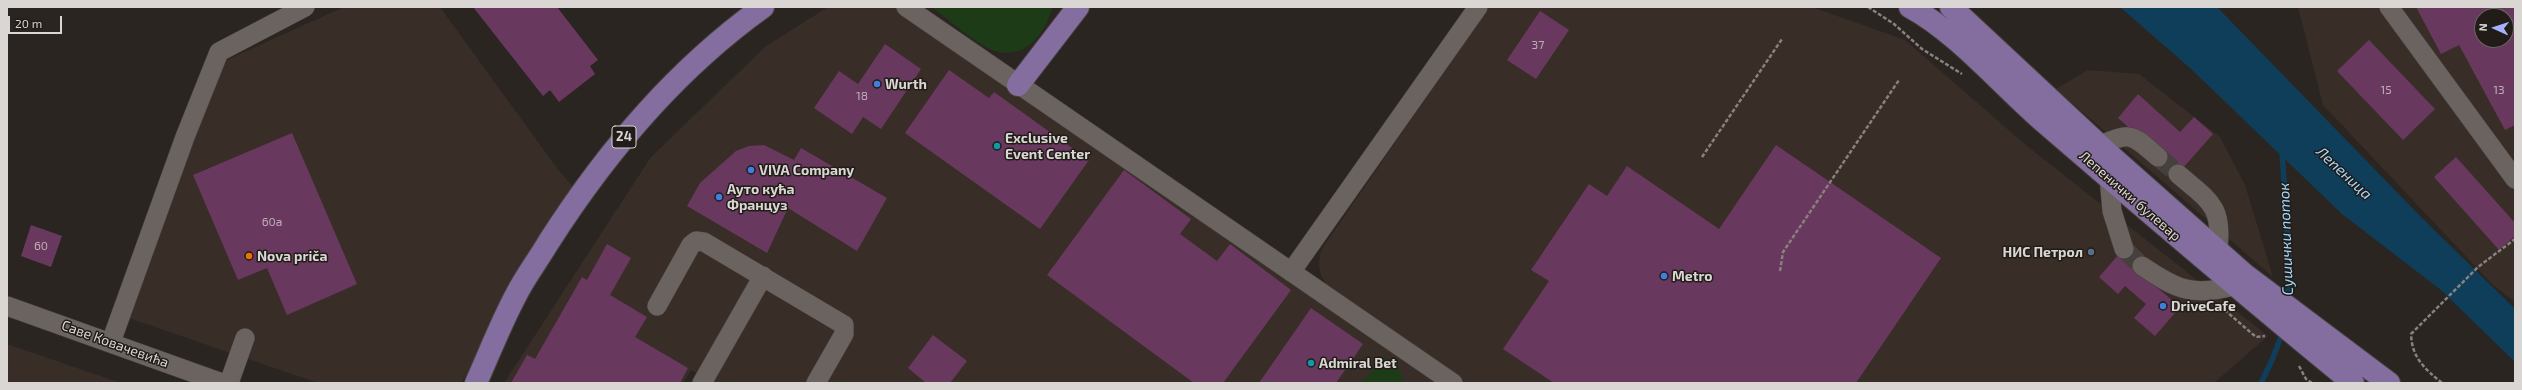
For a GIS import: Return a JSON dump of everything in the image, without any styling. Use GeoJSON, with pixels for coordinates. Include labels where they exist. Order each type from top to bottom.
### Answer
{"type":"FeatureCollection","features":[{"type":"Feature","properties":{"kind":"main road","name":"24"},"geometry":{"type":"LineString","coordinates":[[476,383],[516,294],[571,207],[608,156],[686,68],[724,36],[763,7]]}},
{"type":"Feature","properties":{"kind":"main road"},"geometry":{"type":"LineString","coordinates":[[1018,85],[1064,17],[1078,7]]}},
{"type":"Feature","properties":{"kind":"main road","name":"Лепенички булевар"},"geometry":{"type":"LineString","coordinates":[[1910,7],[1920,13],[1968,52],[2012,94],[2233,286],[2353,383]]}},
{"type":"Feature","properties":{"kind":"main road","name":"Лепенички булевар"},"geometry":{"type":"LineString","coordinates":[[1951,7],[2100,145],[2218,249],[2244,274],[2389,383]]}},
{"type":"Feature","properties":{"kind":"street"},"geometry":{"type":"LineString","coordinates":[[111,342],[185,137],[219,52],[305,7]]}},
{"type":"Feature","properties":{"kind":"street"},"geometry":{"type":"LineString","coordinates":[[906,7],[1453,383]]}},
{"type":"Feature","properties":{"kind":"street"},"geometry":{"type":"LineString","coordinates":[[1291,272],[1478,7]]}},
{"type":"Feature","properties":{"kind":"street"},"geometry":{"type":"LineString","coordinates":[[2389,7],[2515,179]]}},
{"type":"Feature","properties":{"kind":"street"},"geometry":{"type":"LineString","coordinates":[[2100,145],[2120,136],[2134,137],[2158,158]]}},
{"type":"Feature","properties":{"kind":"street"},"geometry":{"type":"LineString","coordinates":[[2178,174],[2213,205],[2220,234],[2218,249]]}},
{"type":"Feature","properties":{"kind":"street"},"geometry":{"type":"LineString","coordinates":[[2109,178],[2112,211],[2124,249]]}},
{"type":"Feature","properties":{"kind":"street"},"geometry":{"type":"LineString","coordinates":[[657,306],[691,245],[696,241],[704,242],[844,325],[844,334],[816,383]]}},
{"type":"Feature","properties":{"kind":"street"},"geometry":{"type":"LineString","coordinates":[[2142,266],[2170,285],[2195,291],[2213,292],[2233,286]]}},
{"type":"Feature","properties":{"kind":"street"},"geometry":{"type":"LineString","coordinates":[[702,383],[763,276]]}},
{"type":"Feature","properties":{"kind":"street","name":"Саве Ковачевића"},"geometry":{"type":"LineString","coordinates":[[7,306],[222,383]]}},
{"type":"Feature","properties":{"kind":"street"},"geometry":{"type":"LineString","coordinates":[[229,383],[245,338]]}},
{"type":"Feature","properties":{"kind":"path"},"geometry":{"type":"LineString","coordinates":[[1702,157],[1782,39]]}},
{"type":"Feature","properties":{"kind":"path"},"geometry":{"type":"LineString","coordinates":[[1780,270],[1783,252],[1899,80]]}},
{"type":"Feature","properties":{"kind":"path"},"geometry":{"type":"LineString","coordinates":[[2442,383],[2420,364],[2411,348],[2411,334],[2478,267],[2515,240]]}},
{"type":"Feature","properties":{"kind":"shaded area"},"geometry":{"type":"Polygon","coordinates":[[[344,7],[440,7],[559,171],[579,193],[461,383],[318,383],[129,318],[222,62],[344,7]]]}},
{"type":"Feature","properties":{"kind":"shaded area"},"geometry":{"type":"Polygon","coordinates":[[[828,7],[900,7],[1409,365],[1327,286],[1321,275],[1319,265],[1320,255],[1323,247],[1489,7],[1812,7],[1905,40],[2027,146],[2268,336],[2214,383],[715,383],[691,370],[683,383],[504,383],[651,157],[765,47],[828,7]]]}},
{"type":"Feature","properties":{"kind":"shaded area"},"geometry":{"type":"Polygon","coordinates":[[[2298,7],[2515,7],[2515,302],[2493,285],[2323,105],[2298,7]]]}},
{"type":"Feature","properties":{"kind":"shaded area"},"geometry":{"type":"Polygon","coordinates":[[[2088,70],[2139,74],[2220,137],[2245,185],[2273,277],[2056,89],[2088,70]]]}},
{"type":"Feature","properties":{"kind":"shaded area"},"geometry":{"type":"Polygon","coordinates":[[[7,344],[121,383],[7,383],[7,344]]]}},
{"type":"Feature","properties":{"kind":"green space"},"geometry":{"type":"Polygon","coordinates":[[[931,7],[1052,8],[1044,27],[1032,43],[1016,52],[1006,53],[995,51],[981,44],[931,7]]]}},
{"type":"Feature","properties":{"kind":"green space"},"geometry":{"type":"Polygon","coordinates":[[[1385,356],[1399,368],[1404,383],[1361,383],[1385,356]]]}},
{"type":"Feature","properties":{"kind":"water","name":"Лепеница"},"geometry":{"type":"Polygon","coordinates":[[[2120,7],[2217,7],[2421,217],[2515,309],[2515,362],[2441,290],[2342,214],[2190,68],[2120,7]]]}},
{"type":"Feature","properties":{"kind":"building"},"geometry":{"type":"Polygon","coordinates":[[[473,7],[557,7],[598,60],[590,66],[595,74],[559,102],[550,90],[543,96],[473,7]]]}},
{"type":"Feature","properties":{"kind":"building"},"geometry":{"type":"Polygon","coordinates":[[[2416,7],[2515,7],[2515,125],[2505,130],[2459,45],[2441,54],[2416,7]]]}},
{"type":"Feature","properties":{"kind":"building"},"geometry":{"type":"Polygon","coordinates":[[[1540,11],[1569,30],[1536,79],[1507,60],[1540,11]]]}},
{"type":"Feature","properties":{"kind":"building"},"geometry":{"type":"Polygon","coordinates":[[[2369,40],[2435,109],[2403,140],[2337,71],[2369,40]]]}},
{"type":"Feature","properties":{"kind":"building"},"geometry":{"type":"Polygon","coordinates":[[[885,44],[921,69],[881,129],[863,117],[852,134],[814,108],[839,71],[858,84],[885,44]]]}},
{"type":"Feature","properties":{"kind":"building","name":"Exclusive Event Center"},"geometry":{"type":"Polygon","coordinates":[[[949,70],[989,98],[994,92],[1089,160],[1040,229],[905,133],[949,70]]]}},
{"type":"Feature","properties":{"kind":"building"},"geometry":{"type":"Polygon","coordinates":[[[2138,94],[2180,132],[2194,117],[2213,134],[2174,178],[2154,161],[2136,134],[2118,118],[2138,94]]]}},
{"type":"Feature","properties":{"kind":"building"},"geometry":{"type":"Polygon","coordinates":[[[292,133],[357,284],[287,315],[267,268],[238,280],[193,175],[292,133]]]}},
{"type":"Feature","properties":{"kind":"building"},"geometry":{"type":"Polygon","coordinates":[[[764,145],[794,160],[801,148],[887,198],[857,251],[788,208],[767,253],[687,206],[700,183],[736,151],[749,146],[764,145]]]}},
{"type":"Feature","properties":{"kind":"building","name":"Metro"},"geometry":{"type":"Polygon","coordinates":[[[1776,145],[1941,258],[1856,383],[1554,383],[1503,349],[1549,281],[1531,270],[1589,184],[1607,196],[1627,166],[1719,229],[1776,145]]]}},
{"type":"Feature","properties":{"kind":"building"},"geometry":{"type":"Polygon","coordinates":[[[2456,157],[2515,223],[2515,236],[2499,250],[2434,177],[2456,157]]]}},
{"type":"Feature","properties":{"kind":"building"},"geometry":{"type":"Polygon","coordinates":[[[1124,170],[1191,219],[1180,234],[1217,261],[1230,244],[1291,290],[1223,383],[1194,383],[1047,275],[1124,170]]]}},
{"type":"Feature","properties":{"kind":"building"},"geometry":{"type":"Polygon","coordinates":[[[31,225],[62,236],[51,267],[21,256],[31,225]]]}},
{"type":"Feature","properties":{"kind":"building"},"geometry":{"type":"Polygon","coordinates":[[[607,244],[631,258],[610,295],[647,317],[635,337],[688,368],[680,383],[511,383],[527,355],[535,359],[582,277],[587,280],[607,244]]]}},
{"type":"Feature","properties":{"kind":"building"},"geometry":{"type":"Polygon","coordinates":[[[2126,246],[2146,262],[2138,271],[2180,307],[2155,336],[2134,318],[2146,304],[2125,286],[2118,294],[2099,277],[2126,246]]]}},
{"type":"Feature","properties":{"kind":"building","name":"Admiral Bet"},"geometry":{"type":"Polygon","coordinates":[[[1311,308],[1363,344],[1336,383],[1259,383],[1311,308]]]}},
{"type":"Feature","properties":{"kind":"building"},"geometry":{"type":"Polygon","coordinates":[[[933,335],[967,361],[950,383],[926,383],[908,368],[933,335]]]}},
{"type":"Feature","properties":{"kind":"waterway","name":"Сушички поток"},"geometry":{"type":"LineString","coordinates":[[2282,151],[2290,273],[2288,300]]}},
{"type":"Feature","properties":{"kind":"waterway","name":"Сушички поток"},"geometry":{"type":"LineString","coordinates":[[2261,383],[2283,332]]}},
{"type":"Feature","properties":{"kind":"tunnel"},"geometry":{"type":"LineString","coordinates":[[2158,157],[2178,174]]}},
{"type":"Feature","properties":{"kind":"tunnel"},"geometry":{"type":"LineString","coordinates":[[2124,249],[2142,266]]}},
{"type":"Feature","properties":{"kind":"place","name":"Wurth"},"geometry":{"type":"Point","coordinates":[877,84]}},
{"type":"Feature","properties":{"kind":"place","name":"Exclusive Event Center"},"geometry":{"type":"Point","coordinates":[997,146]}},
{"type":"Feature","properties":{"kind":"place","name":"VIVA Company"},"geometry":{"type":"Point","coordinates":[751,170]}},
{"type":"Feature","properties":{"kind":"place","name":"Ауто кућа Француз"},"geometry":{"type":"Point","coordinates":[719,197]}},
{"type":"Feature","properties":{"kind":"place","name":"НИС Петрол"},"geometry":{"type":"Point","coordinates":[2091,252]}},
{"type":"Feature","properties":{"kind":"place","name":"Nova priča"},"geometry":{"type":"Point","coordinates":[249,256]}},
{"type":"Feature","properties":{"kind":"place","name":"Metro"},"geometry":{"type":"Point","coordinates":[1664,276]}},
{"type":"Feature","properties":{"kind":"place","name":"DriveCafe"},"geometry":{"type":"Point","coordinates":[2163,306]}},
{"type":"Feature","properties":{"kind":"place","name":"Admiral Bet"},"geometry":{"type":"Point","coordinates":[1311,363]}}]}
